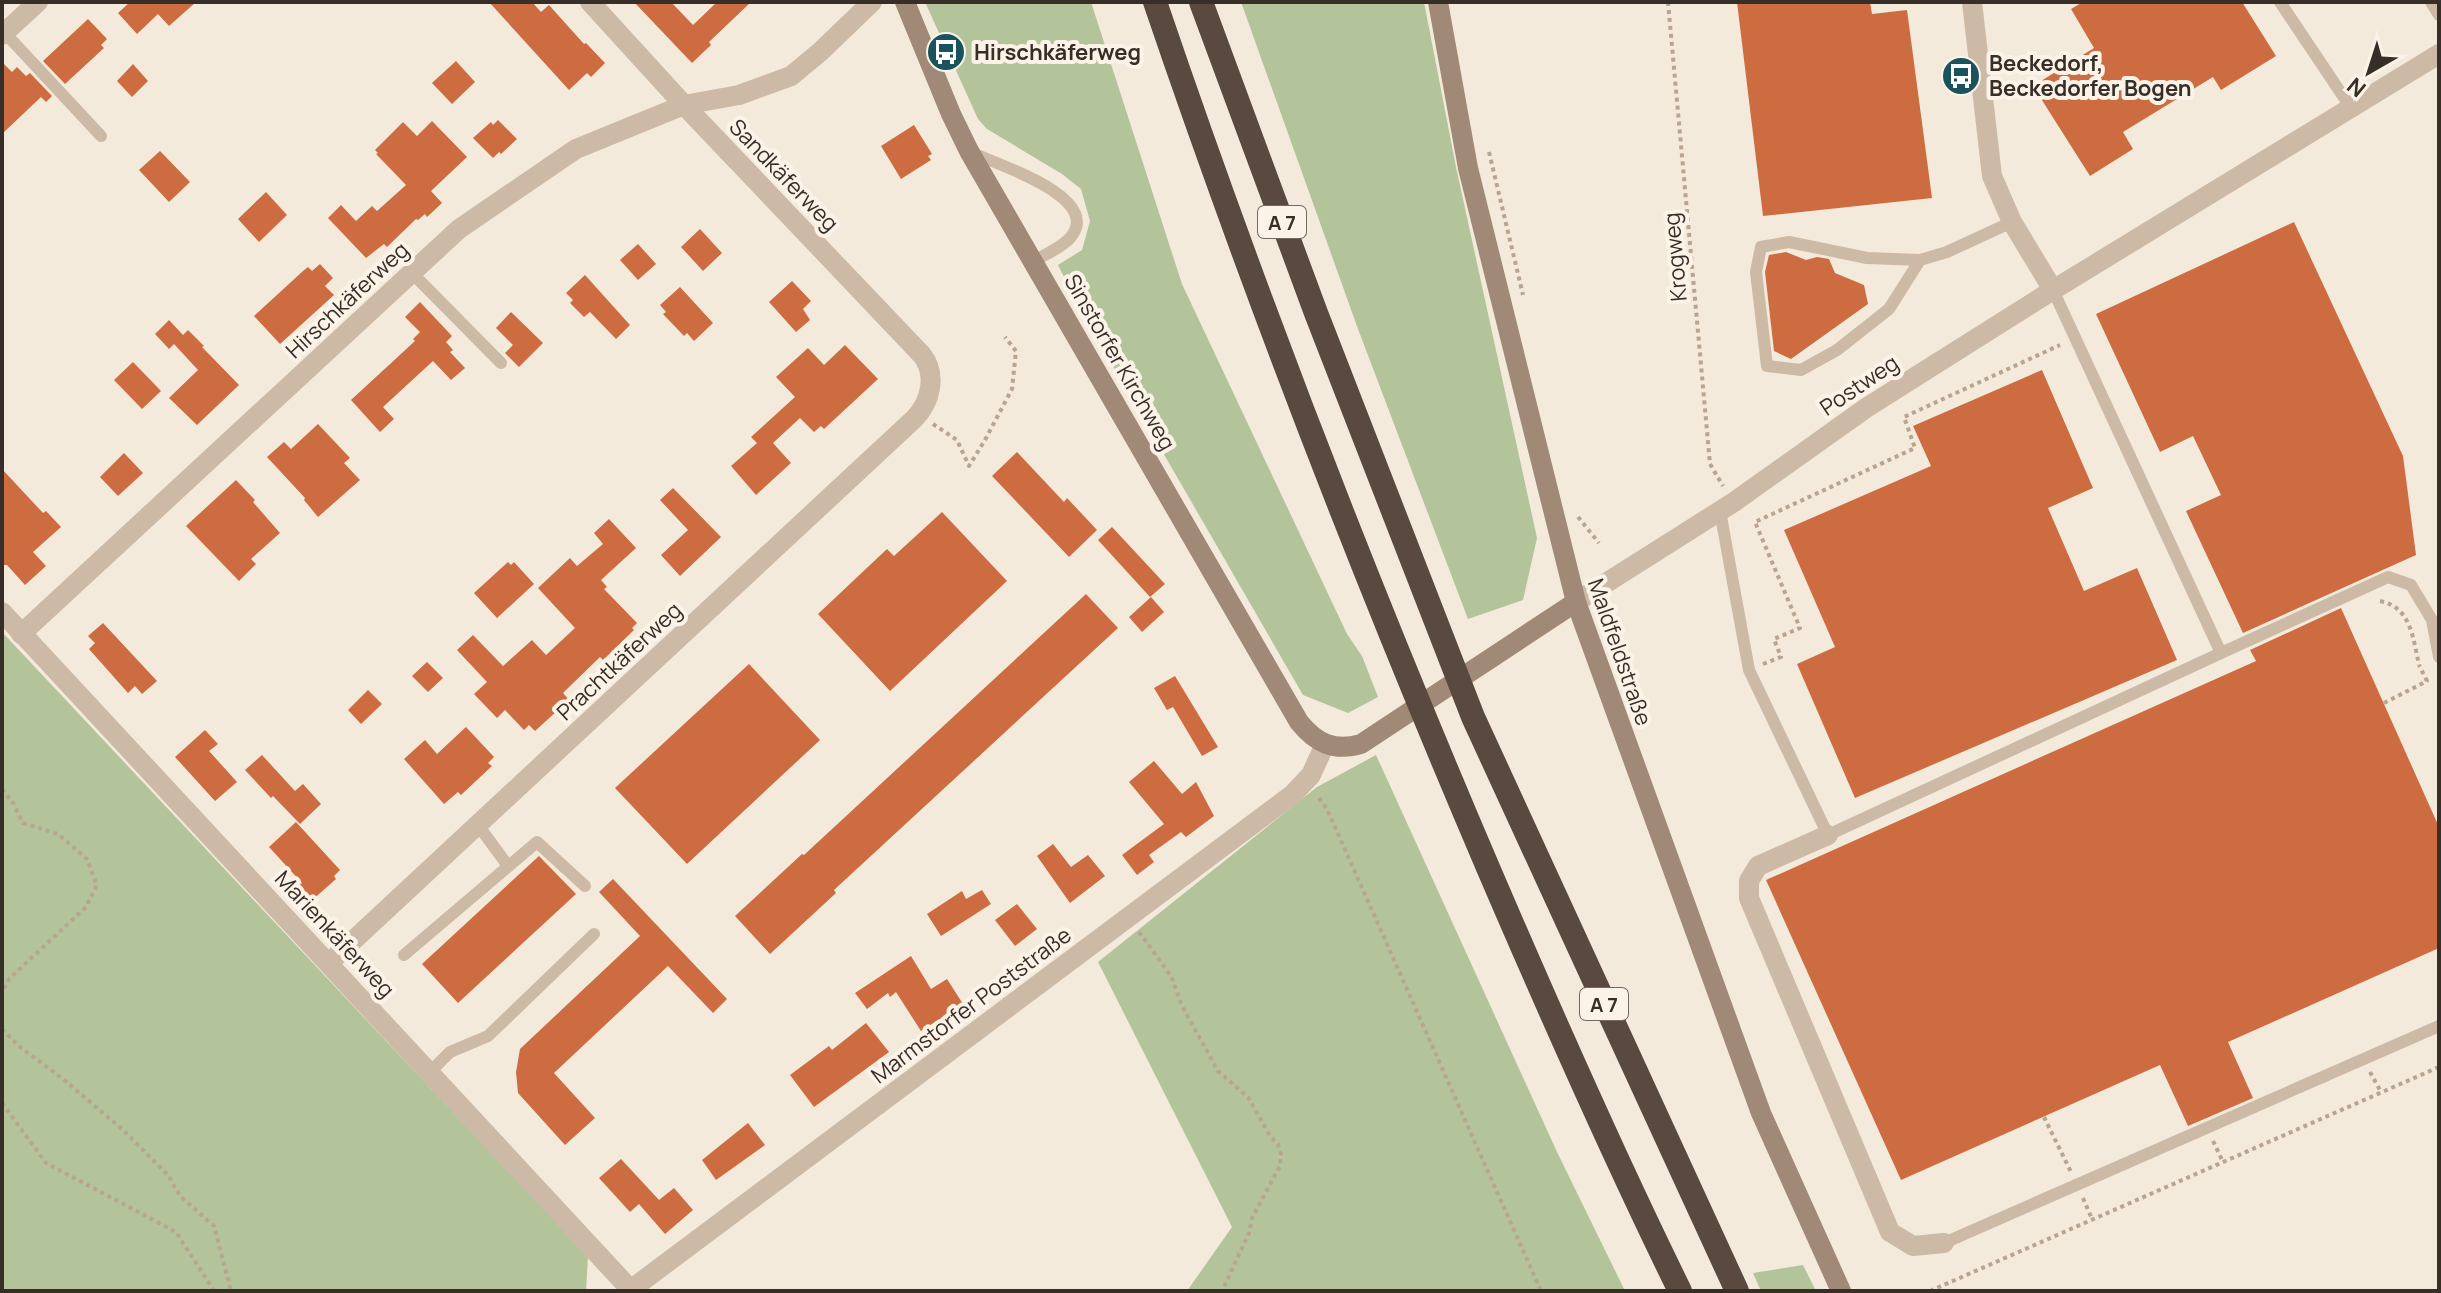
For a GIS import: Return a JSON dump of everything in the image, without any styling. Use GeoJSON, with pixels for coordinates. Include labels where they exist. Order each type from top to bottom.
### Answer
{"type":"FeatureCollection","features":[{"type":"Feature","properties":{"kind":"highway","name":"A 7"},"geometry":{"type":"LineString","coordinates":[[1155,2],[1273,335],[1434,742],[1538,984],[1680,1291]]}},
{"type":"Feature","properties":{"kind":"highway","name":"A 7"},"geometry":{"type":"LineString","coordinates":[[1201,2],[1316,313],[1473,717],[1737,1291]]}},
{"type":"Feature","properties":{"kind":"main road","name":"Sinstorfer Kirchweg"},"geometry":{"type":"LineString","coordinates":[[905,2],[969,151],[1291,709],[1318,740]]}},
{"type":"Feature","properties":{"kind":"main road","name":"Maldfeldstraße"},"geometry":{"type":"LineString","coordinates":[[1438,2],[1468,168],[1576,602],[1761,1113],[1841,1291]]}},
{"type":"Feature","properties":{"kind":"main road","name":"Postweg"},"geometry":{"type":"LineString","coordinates":[[1318,740],[1342,748],[1361,744],[1576,602]]}},
{"type":"Feature","properties":{"kind":"street"},"geometry":{"type":"LineString","coordinates":[[3,34],[38,2]]}},
{"type":"Feature","properties":{"kind":"street","name":"Sandkäferweg"},"geometry":{"type":"LineString","coordinates":[[590,2],[922,355],[929,368],[930,387]]}},
{"type":"Feature","properties":{"kind":"street","name":"Hirschkäferweg"},"geometry":{"type":"LineString","coordinates":[[21,634],[459,229],[576,149],[684,105],[739,95],[791,76],[872,2]]}},
{"type":"Feature","properties":{"kind":"street"},"geometry":{"type":"LineString","coordinates":[[1972,2],[1992,176],[2012,222],[2053,290]]}},
{"type":"Feature","properties":{"kind":"street","name":"Postweg"},"geometry":{"type":"LineString","coordinates":[[1576,602],[1727,507],[1866,408],[2439,54]]}},
{"type":"Feature","properties":{"kind":"street","name":"Prachtkäferweg"},"geometry":{"type":"LineString","coordinates":[[329,963],[914,419],[925,406],[930,387]]}},
{"type":"Feature","properties":{"kind":"street","name":"Marienkäferweg"},"geometry":{"type":"LineString","coordinates":[[2,612],[630,1290]]}},
{"type":"Feature","properties":{"kind":"street","name":"Marmstorfer Poststraße"},"geometry":{"type":"LineString","coordinates":[[630,1290],[1293,794],[1306,781],[1318,740]]}},
{"type":"Feature","properties":{"kind":"street"},"geometry":{"type":"LineString","coordinates":[[1828,835],[1758,866],[1749,881],[1749,898],[1890,1232],[1913,1246],[1944,1243]]}},
{"type":"Feature","properties":{"kind":"lane"},"geometry":{"type":"LineString","coordinates":[[2280,2],[2351,108]]}},
{"type":"Feature","properties":{"kind":"lane"},"geometry":{"type":"LineString","coordinates":[[2431,2],[2439,15]]}},
{"type":"Feature","properties":{"kind":"lane"},"geometry":{"type":"LineString","coordinates":[[3,34],[101,136]]}},
{"type":"Feature","properties":{"kind":"lane"},"geometry":{"type":"LineString","coordinates":[[969,151],[1054,190],[1073,208],[1077,222],[1073,234],[1063,244],[1034,261]]}},
{"type":"Feature","properties":{"kind":"lane"},"geometry":{"type":"LineString","coordinates":[[1920,260],[1889,309],[1837,350],[1801,370],[1767,366],[1756,272],[1761,247],[1789,242],[1867,258],[1920,260],[1947,252],[2012,222]]}},
{"type":"Feature","properties":{"kind":"lane"},"geometry":{"type":"LineString","coordinates":[[412,273],[501,363]]}},
{"type":"Feature","properties":{"kind":"lane"},"geometry":{"type":"LineString","coordinates":[[2053,290],[2221,653]]}},
{"type":"Feature","properties":{"kind":"lane"},"geometry":{"type":"LineString","coordinates":[[1727,507],[1749,670],[1828,835],[2388,577],[2411,585],[2432,620],[2439,656]]}},
{"type":"Feature","properties":{"kind":"lane"},"geometry":{"type":"LineString","coordinates":[[478,825],[508,866]]}},
{"type":"Feature","properties":{"kind":"lane"},"geometry":{"type":"LineString","coordinates":[[404,955],[537,842],[585,886]]}},
{"type":"Feature","properties":{"kind":"lane"},"geometry":{"type":"LineString","coordinates":[[430,1072],[450,1052],[488,1036],[594,934]]}},
{"type":"Feature","properties":{"kind":"lane"},"geometry":{"type":"LineString","coordinates":[[1944,1243],[2439,1026]]}},
{"type":"Feature","properties":{"kind":"path","name":"Krogweg"},"geometry":{"type":"LineString","coordinates":[[1668,2],[1710,464],[1727,507]]}},
{"type":"Feature","properties":{"kind":"path"},"geometry":{"type":"LineString","coordinates":[[1487,142],[1527,309]]}},
{"type":"Feature","properties":{"kind":"path"},"geometry":{"type":"LineString","coordinates":[[914,419],[934,425],[957,440],[969,466],[1012,389],[1016,351],[1005,337]]}},
{"type":"Feature","properties":{"kind":"path"},"geometry":{"type":"LineString","coordinates":[[1749,670],[1781,657],[1774,639],[1800,628],[1755,522],[1915,448],[1904,417],[2075,338]]}},
{"type":"Feature","properties":{"kind":"path"},"geometry":{"type":"LineString","coordinates":[[1575,505],[1579,521],[1599,543]]}},
{"type":"Feature","properties":{"kind":"path"},"geometry":{"type":"LineString","coordinates":[[2384,703],[2427,681],[2419,665],[2439,656]]}},
{"type":"Feature","properties":{"kind":"path"},"geometry":{"type":"LineString","coordinates":[[1306,781],[1327,809],[1541,1291]]}},
{"type":"Feature","properties":{"kind":"path"},"geometry":{"type":"LineString","coordinates":[[2,789],[23,823],[58,834],[87,859],[97,885],[86,907],[9,979],[2,992]]}},
{"type":"Feature","properties":{"kind":"path"},"geometry":{"type":"LineString","coordinates":[[1128,918],[1171,976],[1182,1006],[1218,1071],[1248,1097],[1270,1136],[1278,1144],[1281,1154],[1280,1166],[1252,1218],[1249,1233],[1222,1291]]}},
{"type":"Feature","properties":{"kind":"path"},"geometry":{"type":"LineString","coordinates":[[2,1029],[122,1129],[168,1175],[180,1196],[214,1226],[231,1291]]}},
{"type":"Feature","properties":{"kind":"path"},"geometry":{"type":"LineString","coordinates":[[1930,1291],[2439,1067]]}},
{"type":"Feature","properties":{"kind":"path"},"geometry":{"type":"LineString","coordinates":[[2,1103],[46,1163],[176,1232],[214,1291]]}},
{"type":"Feature","properties":{"kind":"path"},"geometry":{"type":"LineString","coordinates":[[2207,1128],[2223,1162]]}},
{"type":"Feature","properties":{"kind":"green space"},"geometry":{"type":"Polygon","coordinates":[[[925,2],[1091,2],[1182,284],[1347,634],[1362,656],[1378,697],[1348,713],[1303,695],[1080,309],[1058,265],[1082,250],[1090,221],[1081,189],[1062,174],[987,129],[978,119],[925,2]]]}},
{"type":"Feature","properties":{"kind":"green space"},"geometry":{"type":"Polygon","coordinates":[[[1241,2],[1424,2],[1456,167],[1537,538],[1523,600],[1468,619],[1358,329],[1241,2]]]}},
{"type":"Feature","properties":{"kind":"green space"},"geometry":{"type":"Polygon","coordinates":[[[2,632],[588,1256],[586,1291],[2,1291],[2,632]]]}},
{"type":"Feature","properties":{"kind":"green space"},"geometry":{"type":"Polygon","coordinates":[[[1376,755],[1557,1152],[1625,1291],[1187,1291],[1232,1227],[1098,962],[1317,787],[1376,755]]]}},
{"type":"Feature","properties":{"kind":"green space"},"geometry":{"type":"Polygon","coordinates":[[[1803,1265],[1816,1291],[1761,1291],[1753,1273],[1803,1265]]]}},
{"type":"Feature","properties":{"kind":"building"},"geometry":{"type":"Polygon","coordinates":[[[130,2],[196,2],[169,26],[158,14],[137,34],[118,13],[130,2]]]}},
{"type":"Feature","properties":{"kind":"building"},"geometry":{"type":"Polygon","coordinates":[[[489,2],[532,2],[541,12],[549,5],[605,63],[591,77],[587,73],[569,90],[489,2]]]}},
{"type":"Feature","properties":{"kind":"building"},"geometry":{"type":"Polygon","coordinates":[[[634,2],[671,2],[693,25],[717,2],[751,2],[692,63],[634,2]]]}},
{"type":"Feature","properties":{"kind":"building"},"geometry":{"type":"Polygon","coordinates":[[[1737,2],[1870,2],[1872,14],[1907,10],[1932,198],[1763,216],[1737,2]]]}},
{"type":"Feature","properties":{"kind":"building"},"geometry":{"type":"Polygon","coordinates":[[[2083,2],[2242,2],[2276,56],[2221,90],[2213,77],[2123,132],[2133,149],[2090,176],[2033,86],[2094,48],[2071,9],[2083,2]]]}},
{"type":"Feature","properties":{"kind":"building"},"geometry":{"type":"Polygon","coordinates":[[[88,19],[107,39],[101,45],[104,48],[65,84],[43,61],[88,19]]]}},
{"type":"Feature","properties":{"kind":"building"},"geometry":{"type":"Polygon","coordinates":[[[456,61],[475,82],[452,104],[432,83],[456,61]]]}},
{"type":"Feature","properties":{"kind":"building"},"geometry":{"type":"Polygon","coordinates":[[[2,62],[12,72],[17,67],[26,76],[30,73],[52,96],[46,102],[41,97],[2,134],[2,62]]]}},
{"type":"Feature","properties":{"kind":"building"},"geometry":{"type":"Polygon","coordinates":[[[133,64],[148,81],[132,97],[117,81],[133,64]]]}},
{"type":"Feature","properties":{"kind":"building"},"geometry":{"type":"Polygon","coordinates":[[[498,120],[517,139],[493,158],[473,138],[491,122],[493,125],[498,120]]]}},
{"type":"Feature","properties":{"kind":"building"},"geometry":{"type":"Polygon","coordinates":[[[432,121],[467,157],[431,191],[442,203],[427,217],[425,214],[416,219],[387,247],[384,244],[366,258],[328,218],[341,205],[356,221],[372,206],[377,211],[406,185],[375,150],[403,122],[417,136],[432,121]]]}},
{"type":"Feature","properties":{"kind":"building"},"geometry":{"type":"Polygon","coordinates":[[[914,125],[932,154],[928,156],[931,160],[901,179],[881,146],[914,125]]]}},
{"type":"Feature","properties":{"kind":"building"},"geometry":{"type":"Polygon","coordinates":[[[160,151],[190,182],[169,202],[139,170],[160,151]]]}},
{"type":"Feature","properties":{"kind":"building"},"geometry":{"type":"Polygon","coordinates":[[[266,192],[287,215],[259,242],[238,219],[266,192]]]}},
{"type":"Feature","properties":{"kind":"building"},"geometry":{"type":"Polygon","coordinates":[[[2294,222],[2403,456],[2416,555],[2243,633],[2186,511],[2221,495],[2193,436],[2160,452],[2096,314],[2294,222]]]}},
{"type":"Feature","properties":{"kind":"building"},"geometry":{"type":"Polygon","coordinates":[[[700,229],[722,253],[703,271],[681,247],[700,229]]]}},
{"type":"Feature","properties":{"kind":"building"},"geometry":{"type":"Polygon","coordinates":[[[638,244],[656,264],[638,280],[620,260],[638,244]]]}},
{"type":"Feature","properties":{"kind":"building"},"geometry":{"type":"Polygon","coordinates":[[[1786,252],[1806,260],[1817,257],[1829,259],[1835,273],[1864,285],[1868,304],[1791,359],[1774,351],[1765,272],[1769,255],[1786,252]]]}},
{"type":"Feature","properties":{"kind":"building"},"geometry":{"type":"Polygon","coordinates":[[[320,264],[333,278],[325,286],[334,295],[280,344],[254,316],[308,267],[312,271],[320,264]]]}},
{"type":"Feature","properties":{"kind":"building"},"geometry":{"type":"Polygon","coordinates":[[[585,275],[630,325],[616,339],[590,312],[584,317],[570,303],[573,300],[566,293],[585,275]]]}},
{"type":"Feature","properties":{"kind":"building"},"geometry":{"type":"Polygon","coordinates":[[[792,281],[811,301],[803,309],[810,320],[796,332],[769,302],[792,281]]]}},
{"type":"Feature","properties":{"kind":"building"},"geometry":{"type":"Polygon","coordinates":[[[680,287],[713,323],[694,341],[687,333],[684,336],[663,314],[666,312],[660,305],[680,287]]]}},
{"type":"Feature","properties":{"kind":"building"},"geometry":{"type":"Polygon","coordinates":[[[420,302],[452,336],[446,342],[453,350],[450,352],[465,368],[451,380],[433,361],[383,407],[394,419],[380,432],[351,400],[415,341],[413,339],[420,332],[405,317],[420,302]]]}},
{"type":"Feature","properties":{"kind":"building"},"geometry":{"type":"Polygon","coordinates":[[[511,312],[543,343],[519,367],[505,353],[513,345],[496,328],[511,312]]]}},
{"type":"Feature","properties":{"kind":"building"},"geometry":{"type":"Polygon","coordinates":[[[169,320],[183,335],[188,330],[239,385],[197,425],[169,398],[198,370],[174,344],[169,349],[155,334],[169,320]]]}},
{"type":"Feature","properties":{"kind":"building"},"geometry":{"type":"Polygon","coordinates":[[[845,345],[878,379],[824,429],[821,426],[814,432],[800,418],[773,443],[791,463],[756,495],[731,466],[757,443],[751,437],[795,397],[776,377],[808,348],[824,365],[845,345]]]}},
{"type":"Feature","properties":{"kind":"building"},"geometry":{"type":"Polygon","coordinates":[[[133,362],[161,391],[142,409],[114,380],[133,362]]]}},
{"type":"Feature","properties":{"kind":"building"},"geometry":{"type":"Polygon","coordinates":[[[2042,370],[2093,488],[2048,508],[2084,591],[2137,568],[2177,660],[1855,798],[1797,664],[1835,647],[1784,530],[1931,466],[1913,426],[2042,370]]]}},
{"type":"Feature","properties":{"kind":"building"},"geometry":{"type":"Polygon","coordinates":[[[318,424],[350,458],[344,463],[360,480],[318,517],[305,498],[267,457],[284,442],[291,449],[318,424]]]}},
{"type":"Feature","properties":{"kind":"building"},"geometry":{"type":"Polygon","coordinates":[[[1017,452],[1064,502],[1067,498],[1097,530],[1069,557],[992,476],[1017,452]]]}},
{"type":"Feature","properties":{"kind":"building"},"geometry":{"type":"Polygon","coordinates":[[[124,453],[143,473],[118,496],[100,477],[124,453]]]}},
{"type":"Feature","properties":{"kind":"building"},"geometry":{"type":"Polygon","coordinates":[[[2,469],[43,513],[46,511],[61,527],[33,552],[46,566],[25,585],[7,565],[2,565],[2,469]]]}},
{"type":"Feature","properties":{"kind":"building"},"geometry":{"type":"Polygon","coordinates":[[[236,480],[280,533],[251,559],[256,564],[239,581],[186,526],[236,480]]]}},
{"type":"Feature","properties":{"kind":"building"},"geometry":{"type":"Polygon","coordinates":[[[673,488],[721,537],[680,576],[661,555],[688,530],[660,500],[673,488]]]}},
{"type":"Feature","properties":{"kind":"building"},"geometry":{"type":"Polygon","coordinates":[[[942,512],[1007,581],[890,691],[818,614],[887,549],[894,556],[942,512]]]}},
{"type":"Feature","properties":{"kind":"building"},"geometry":{"type":"Polygon","coordinates":[[[609,519],[636,548],[601,580],[607,587],[604,589],[637,623],[632,628],[634,630],[563,693],[569,700],[535,731],[529,725],[524,730],[505,710],[497,718],[474,694],[487,682],[457,650],[473,635],[503,666],[532,640],[546,655],[575,628],[538,588],[570,558],[577,566],[603,544],[594,533],[609,519]]]}},
{"type":"Feature","properties":{"kind":"building"},"geometry":{"type":"Polygon","coordinates":[[[1112,527],[1165,584],[1150,597],[1098,540],[1112,527]]]}},
{"type":"Feature","properties":{"kind":"building"},"geometry":{"type":"Polygon","coordinates":[[[508,562],[511,565],[514,562],[534,584],[497,618],[474,593],[508,562]]]}},
{"type":"Feature","properties":{"kind":"building"},"geometry":{"type":"Polygon","coordinates":[[[1086,594],[1118,628],[834,890],[836,893],[770,954],[735,916],[1086,594]]]}},
{"type":"Feature","properties":{"kind":"building"},"geometry":{"type":"Polygon","coordinates":[[[1151,597],[1164,612],[1142,632],[1129,617],[1151,597]]]}},
{"type":"Feature","properties":{"kind":"building"},"geometry":{"type":"Polygon","coordinates":[[[2341,608],[2439,827],[2439,948],[2228,1042],[2253,1098],[2188,1126],[2160,1065],[1901,1180],[1766,880],[2256,661],[2250,650],[2341,608]]]}},
{"type":"Feature","properties":{"kind":"building"},"geometry":{"type":"Polygon","coordinates":[[[103,623],[157,681],[142,694],[135,686],[128,693],[89,649],[95,643],[88,636],[103,623]]]}},
{"type":"Feature","properties":{"kind":"building"},"geometry":{"type":"Polygon","coordinates":[[[427,662],[443,678],[428,692],[412,676],[427,662]]]}},
{"type":"Feature","properties":{"kind":"building"},"geometry":{"type":"Polygon","coordinates":[[[749,664],[820,740],[687,864],[615,788],[749,664]]]}},
{"type":"Feature","properties":{"kind":"building"},"geometry":{"type":"Polygon","coordinates":[[[1175,676],[1218,747],[1202,756],[1173,707],[1167,710],[1154,688],[1175,676]]]}},
{"type":"Feature","properties":{"kind":"building"},"geometry":{"type":"Polygon","coordinates":[[[368,690],[382,704],[361,724],[348,710],[368,690]]]}},
{"type":"Feature","properties":{"kind":"building"},"geometry":{"type":"Polygon","coordinates":[[[466,727],[494,757],[488,763],[492,766],[461,795],[458,792],[444,804],[404,759],[425,740],[437,754],[466,727]]]}},
{"type":"Feature","properties":{"kind":"building"},"geometry":{"type":"Polygon","coordinates":[[[205,730],[218,744],[209,751],[237,782],[215,801],[175,757],[205,730]]]}},
{"type":"Feature","properties":{"kind":"building"},"geometry":{"type":"Polygon","coordinates":[[[262,755],[295,791],[303,784],[321,804],[300,824],[245,770],[262,755]]]}},
{"type":"Feature","properties":{"kind":"building"},"geometry":{"type":"Polygon","coordinates":[[[1154,761],[1182,794],[1196,782],[1214,816],[1186,837],[1181,832],[1149,855],[1154,862],[1137,875],[1122,855],[1164,824],[1129,782],[1154,761]]]}},
{"type":"Feature","properties":{"kind":"building"},"geometry":{"type":"Polygon","coordinates":[[[296,822],[340,870],[334,876],[336,879],[310,902],[297,887],[302,883],[269,847],[296,822]]]}},
{"type":"Feature","properties":{"kind":"building"},"geometry":{"type":"Polygon","coordinates":[[[1053,844],[1071,867],[1088,855],[1105,876],[1070,903],[1037,856],[1053,844]]]}},
{"type":"Feature","properties":{"kind":"building"},"geometry":{"type":"Polygon","coordinates":[[[539,856],[576,894],[458,1003],[422,964],[539,856]]]}},
{"type":"Feature","properties":{"kind":"building"},"geometry":{"type":"Polygon","coordinates":[[[613,879],[727,999],[713,1013],[668,966],[554,1073],[595,1118],[565,1145],[518,1093],[516,1072],[520,1049],[640,936],[599,892],[613,879]]]}},
{"type":"Feature","properties":{"kind":"building"},"geometry":{"type":"Polygon","coordinates":[[[982,890],[991,904],[941,936],[927,914],[962,891],[966,899],[982,890]]]}},
{"type":"Feature","properties":{"kind":"building"},"geometry":{"type":"Polygon","coordinates":[[[1017,904],[1037,929],[1015,946],[995,920],[1017,904]]]}},
{"type":"Feature","properties":{"kind":"building"},"geometry":{"type":"Polygon","coordinates":[[[911,956],[931,989],[947,979],[963,1004],[921,1031],[896,992],[890,997],[888,993],[867,1009],[855,993],[911,956]]]}},
{"type":"Feature","properties":{"kind":"building"},"geometry":{"type":"Polygon","coordinates":[[[866,1023],[889,1052],[814,1107],[790,1075],[829,1046],[832,1050],[866,1023]]]}},
{"type":"Feature","properties":{"kind":"building"},"geometry":{"type":"Polygon","coordinates":[[[748,1123],[765,1145],[716,1180],[702,1160],[748,1123]]]}},
{"type":"Feature","properties":{"kind":"building"},"geometry":{"type":"Polygon","coordinates":[[[621,1159],[659,1200],[674,1188],[693,1210],[665,1234],[639,1204],[630,1212],[599,1178],[621,1159]]]}},
{"type":"Feature","properties":{"kind":"place","name":"Hirschkäferweg"},"geometry":{"type":"Point","coordinates":[946,52]}},
{"type":"Feature","properties":{"kind":"place","name":"Beckedorf, Beckedorfer Bogen"},"geometry":{"type":"Point","coordinates":[1961,76]}}]}
